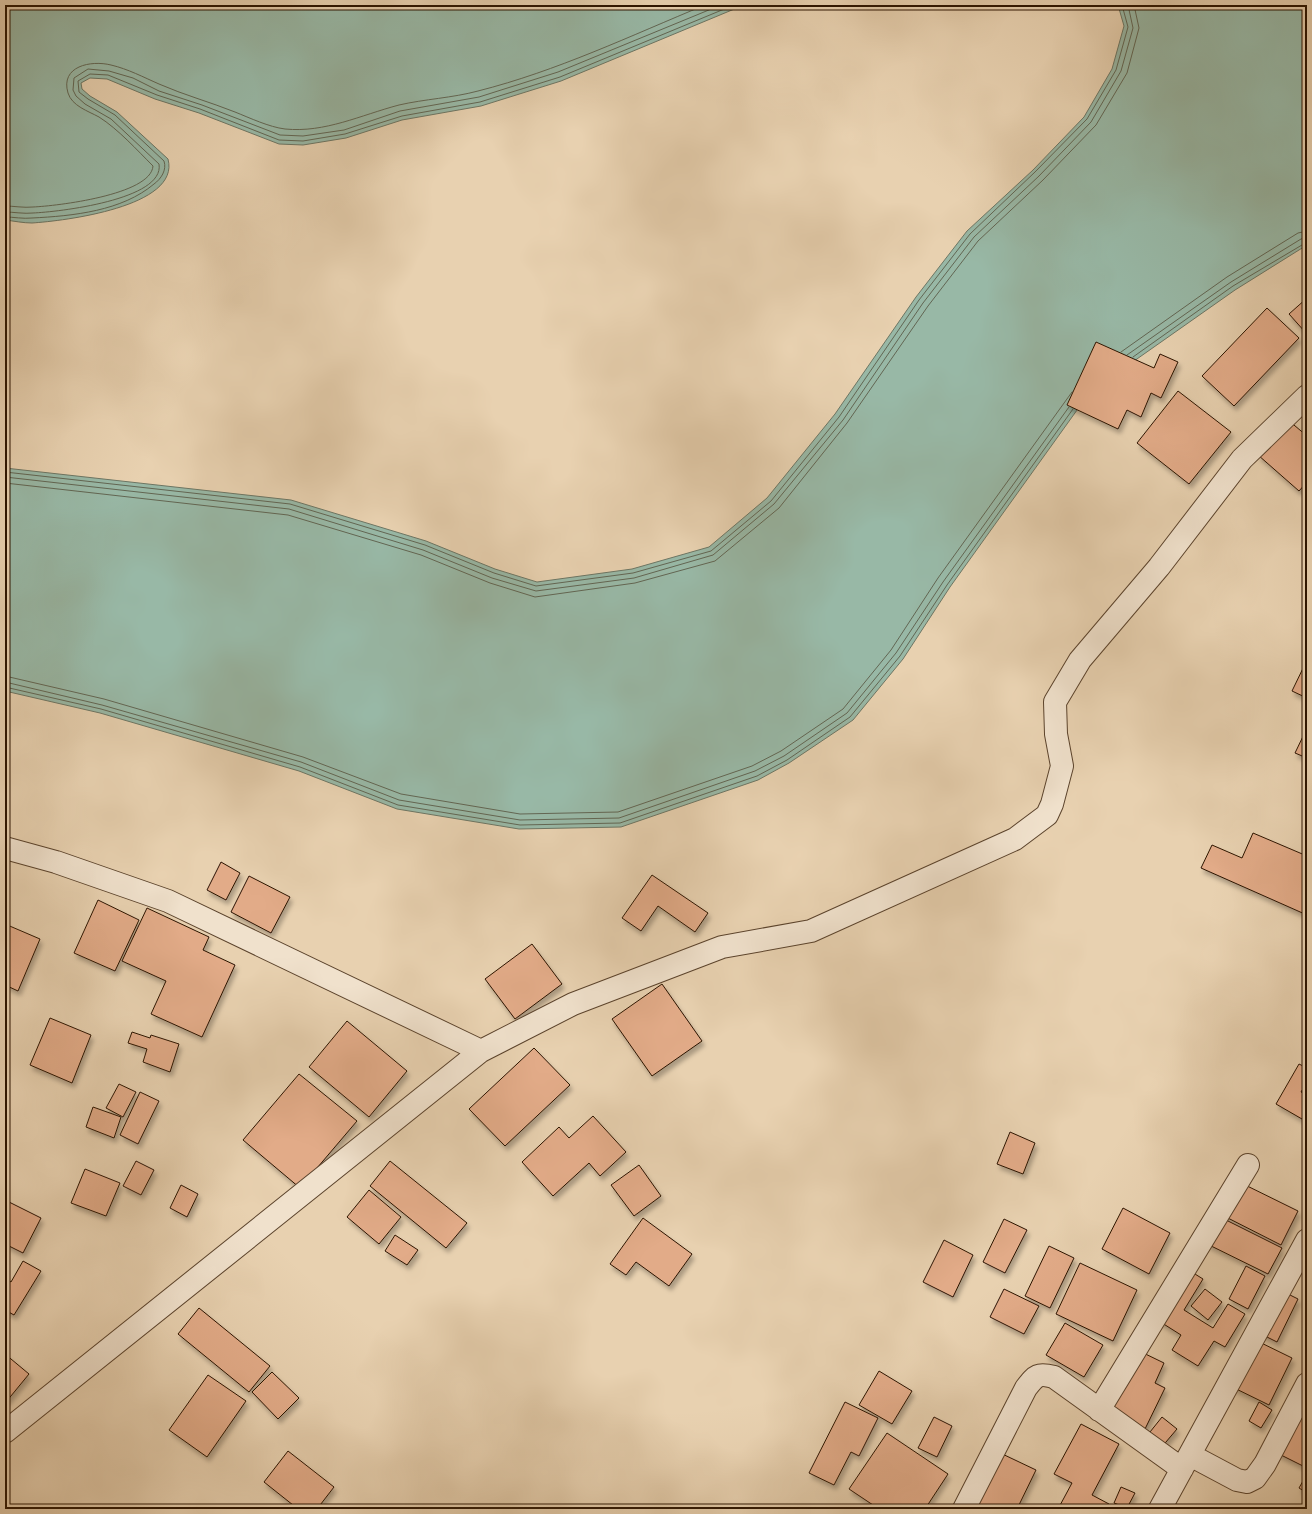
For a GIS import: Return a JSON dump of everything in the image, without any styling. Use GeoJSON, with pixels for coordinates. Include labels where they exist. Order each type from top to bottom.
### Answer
{"type":"FeatureCollection","features":[{"type":"Feature","properties":{"kind":"street"},"geometry":{"type":"LineString","coordinates":[[5,1432],[481,1051],[573,1004],[722,947],[811,931],[1015,839],[1047,815],[1052,804],[1062,766],[1056,734],[1055,702],[1070,674],[1080,660],[1159,567],[1242,459],[1307,396]]}},
{"type":"Feature","properties":{"kind":"street"},"geometry":{"type":"LineString","coordinates":[[5,848],[56,862],[168,901],[481,1051]]}},
{"type":"Feature","properties":{"kind":"street"},"geometry":{"type":"LineString","coordinates":[[1099,1410],[1248,1165]]}},
{"type":"Feature","properties":{"kind":"street"},"geometry":{"type":"LineString","coordinates":[[1160,1509],[1307,1240]]}},
{"type":"Feature","properties":{"kind":"street"},"geometry":{"type":"LineString","coordinates":[[964,1509],[1026,1388],[1034,1378],[1043,1374],[1054,1377],[1099,1410],[1186,1462],[1237,1480],[1247,1482],[1256,1478],[1265,1464],[1307,1384]]}},
{"type":"Feature","properties":{"kind":"water"},"geometry":{"type":"Polygon","coordinates":[[[5,5],[744,5],[561,81],[481,106],[402,120],[346,138],[303,145],[279,144],[199,113],[155,99],[107,79],[90,78],[81,83],[82,89],[90,96],[117,112],[168,159],[167,175],[157,189],[139,200],[92,215],[32,223],[5,220],[5,5]]]}},
{"type":"Feature","properties":{"kind":"water"},"geometry":{"type":"Polygon","coordinates":[[[1118,5],[1307,5],[1307,245],[1235,290],[1090,392],[950,587],[903,659],[853,720],[789,763],[758,780],[621,827],[519,829],[397,809],[299,771],[100,713],[5,691],[5,468],[291,500],[426,541],[495,569],[537,582],[632,569],[709,547],[767,498],[835,414],[916,297],[967,231],[1033,170],[1084,117],[1112,69],[1124,26],[1118,5]]]}},
{"type":"Feature","properties":{"kind":"building"},"geometry":{"type":"Polygon","coordinates":[[[1307,298],[1307,331],[1306,333],[1289,314],[1307,298]]]}},
{"type":"Feature","properties":{"kind":"building"},"geometry":{"type":"Polygon","coordinates":[[[1267,308],[1299,338],[1234,406],[1202,376],[1267,308]]]}},
{"type":"Feature","properties":{"kind":"building"},"geometry":{"type":"Polygon","coordinates":[[[1096,342],[1154,368],[1160,354],[1178,362],[1161,398],[1151,393],[1141,417],[1127,410],[1118,429],[1067,405],[1096,342]]]}},
{"type":"Feature","properties":{"kind":"building"},"geometry":{"type":"Polygon","coordinates":[[[1178,391],[1231,432],[1189,484],[1137,443],[1178,391]]]}},
{"type":"Feature","properties":{"kind":"building"},"geometry":{"type":"Polygon","coordinates":[[[1288,420],[1307,436],[1307,482],[1299,491],[1258,455],[1288,420]]]}},
{"type":"Feature","properties":{"kind":"building"},"geometry":{"type":"Polygon","coordinates":[[[1307,660],[1307,698],[1292,691],[1307,660]]]}},
{"type":"Feature","properties":{"kind":"building"},"geometry":{"type":"Polygon","coordinates":[[[1307,728],[1307,758],[1295,753],[1307,728]]]}},
{"type":"Feature","properties":{"kind":"building"},"geometry":{"type":"Polygon","coordinates":[[[1253,833],[1307,856],[1307,915],[1201,868],[1212,845],[1242,858],[1253,833]]]}},
{"type":"Feature","properties":{"kind":"building"},"geometry":{"type":"Polygon","coordinates":[[[221,862],[240,873],[226,900],[207,890],[221,862]]]}},
{"type":"Feature","properties":{"kind":"building"},"geometry":{"type":"Polygon","coordinates":[[[652,875],[708,913],[695,932],[658,906],[641,931],[622,918],[652,875]]]}},
{"type":"Feature","properties":{"kind":"building"},"geometry":{"type":"Polygon","coordinates":[[[249,876],[290,897],[271,933],[231,912],[249,876]]]}},
{"type":"Feature","properties":{"kind":"building"},"geometry":{"type":"Polygon","coordinates":[[[98,900],[139,920],[115,971],[74,953],[98,900]]]}},
{"type":"Feature","properties":{"kind":"building"},"geometry":{"type":"Polygon","coordinates":[[[147,908],[209,937],[203,950],[235,965],[202,1037],[151,1014],[166,981],[122,961],[147,908]]]}},
{"type":"Feature","properties":{"kind":"building"},"geometry":{"type":"Polygon","coordinates":[[[5,924],[40,939],[18,991],[5,985],[5,924]]]}},
{"type":"Feature","properties":{"kind":"building"},"geometry":{"type":"Polygon","coordinates":[[[532,944],[562,984],[515,1019],[485,979],[532,944]]]}},
{"type":"Feature","properties":{"kind":"building"},"geometry":{"type":"Polygon","coordinates":[[[662,984],[702,1041],[652,1076],[612,1019],[662,984]]]}},
{"type":"Feature","properties":{"kind":"building"},"geometry":{"type":"Polygon","coordinates":[[[50,1018],[91,1035],[72,1083],[30,1065],[50,1018]]]}},
{"type":"Feature","properties":{"kind":"building"},"geometry":{"type":"Polygon","coordinates":[[[347,1021],[407,1071],[369,1117],[309,1067],[347,1021]]]}},
{"type":"Feature","properties":{"kind":"building"},"geometry":{"type":"Polygon","coordinates":[[[132,1032],[150,1038],[151,1035],[179,1044],[170,1072],[143,1062],[147,1049],[128,1043],[132,1032]]]}},
{"type":"Feature","properties":{"kind":"building"},"geometry":{"type":"Polygon","coordinates":[[[534,1048],[570,1085],[505,1146],[469,1109],[534,1048]]]}},
{"type":"Feature","properties":{"kind":"building"},"geometry":{"type":"Polygon","coordinates":[[[1299,1064],[1307,1068],[1307,1082],[1301,1092],[1307,1095],[1307,1111],[1302,1119],[1276,1104],[1299,1064]]]}},
{"type":"Feature","properties":{"kind":"building"},"geometry":{"type":"Polygon","coordinates":[[[299,1074],[357,1121],[300,1188],[243,1140],[299,1074]]]}},
{"type":"Feature","properties":{"kind":"building"},"geometry":{"type":"Polygon","coordinates":[[[119,1084],[136,1092],[123,1117],[106,1108],[119,1084]]]}},
{"type":"Feature","properties":{"kind":"building"},"geometry":{"type":"Polygon","coordinates":[[[140,1092],[159,1101],[138,1144],[120,1135],[140,1092]]]}},
{"type":"Feature","properties":{"kind":"building"},"geometry":{"type":"Polygon","coordinates":[[[93,1107],[121,1117],[114,1138],[86,1127],[93,1107]]]}},
{"type":"Feature","properties":{"kind":"building"},"geometry":{"type":"Polygon","coordinates":[[[593,1116],[626,1152],[600,1176],[589,1163],[553,1196],[522,1162],[559,1127],[569,1138],[593,1116]]]}},
{"type":"Feature","properties":{"kind":"building"},"geometry":{"type":"Polygon","coordinates":[[[1010,1132],[1035,1143],[1023,1174],[997,1164],[1010,1132]]]}},
{"type":"Feature","properties":{"kind":"building"},"geometry":{"type":"Polygon","coordinates":[[[136,1161],[154,1170],[141,1195],[123,1186],[136,1161]]]}},
{"type":"Feature","properties":{"kind":"building"},"geometry":{"type":"Polygon","coordinates":[[[390,1161],[467,1223],[446,1248],[370,1186],[390,1161]]]}},
{"type":"Feature","properties":{"kind":"building"},"geometry":{"type":"Polygon","coordinates":[[[639,1165],[661,1196],[634,1216],[611,1185],[639,1165]]]}},
{"type":"Feature","properties":{"kind":"building"},"geometry":{"type":"Polygon","coordinates":[[[85,1169],[120,1183],[106,1216],[71,1203],[85,1169]]]}},
{"type":"Feature","properties":{"kind":"building"},"geometry":{"type":"Polygon","coordinates":[[[1233,1179],[1298,1211],[1281,1245],[1216,1212],[1233,1179]]]}},
{"type":"Feature","properties":{"kind":"building"},"geometry":{"type":"Polygon","coordinates":[[[181,1185],[198,1194],[187,1217],[170,1208],[181,1185]]]}},
{"type":"Feature","properties":{"kind":"building"},"geometry":{"type":"Polygon","coordinates":[[[369,1190],[401,1217],[379,1244],[347,1217],[369,1190]]]}},
{"type":"Feature","properties":{"kind":"building"},"geometry":{"type":"Polygon","coordinates":[[[5,1200],[41,1218],[23,1253],[5,1244],[5,1200]]]}},
{"type":"Feature","properties":{"kind":"building"},"geometry":{"type":"Polygon","coordinates":[[[1123,1208],[1170,1233],[1149,1274],[1102,1249],[1123,1208]]]}},
{"type":"Feature","properties":{"kind":"building"},"geometry":{"type":"Polygon","coordinates":[[[1212,1213],[1282,1248],[1268,1274],[1199,1240],[1212,1213]]]}},
{"type":"Feature","properties":{"kind":"building"},"geometry":{"type":"Polygon","coordinates":[[[643,1218],[692,1254],[669,1286],[636,1262],[626,1275],[610,1264],[643,1218]]]}},
{"type":"Feature","properties":{"kind":"building"},"geometry":{"type":"Polygon","coordinates":[[[1004,1219],[1027,1230],[1005,1273],[983,1262],[1004,1219]]]}},
{"type":"Feature","properties":{"kind":"building"},"geometry":{"type":"Polygon","coordinates":[[[395,1235],[418,1250],[407,1265],[385,1251],[395,1235]]]}},
{"type":"Feature","properties":{"kind":"building"},"geometry":{"type":"Polygon","coordinates":[[[944,1240],[973,1255],[953,1297],[923,1282],[944,1240]]]}},
{"type":"Feature","properties":{"kind":"building"},"geometry":{"type":"Polygon","coordinates":[[[1049,1246],[1074,1258],[1050,1308],[1025,1296],[1049,1246]]]}},
{"type":"Feature","properties":{"kind":"building"},"geometry":{"type":"Polygon","coordinates":[[[23,1261],[41,1271],[14,1315],[5,1310],[5,1278],[11,1282],[23,1261]]]}},
{"type":"Feature","properties":{"kind":"building"},"geometry":{"type":"Polygon","coordinates":[[[1080,1263],[1137,1290],[1113,1341],[1056,1314],[1080,1263]]]}},
{"type":"Feature","properties":{"kind":"building"},"geometry":{"type":"Polygon","coordinates":[[[1182,1266],[1203,1279],[1184,1310],[1213,1328],[1228,1304],[1245,1314],[1225,1347],[1214,1341],[1198,1366],[1172,1350],[1181,1335],[1151,1316],[1182,1266]]]}},
{"type":"Feature","properties":{"kind":"building"},"geometry":{"type":"Polygon","coordinates":[[[1246,1266],[1265,1276],[1248,1309],[1229,1299],[1246,1266]]]}},
{"type":"Feature","properties":{"kind":"building"},"geometry":{"type":"Polygon","coordinates":[[[1276,1288],[1298,1299],[1277,1342],[1255,1331],[1276,1288]]]}},
{"type":"Feature","properties":{"kind":"building"},"geometry":{"type":"Polygon","coordinates":[[[1004,1289],[1039,1306],[1024,1334],[990,1317],[1004,1289]]]}},
{"type":"Feature","properties":{"kind":"building"},"geometry":{"type":"Polygon","coordinates":[[[1205,1289],[1222,1302],[1208,1320],[1191,1306],[1205,1289]]]}},
{"type":"Feature","properties":{"kind":"building"},"geometry":{"type":"Polygon","coordinates":[[[199,1308],[270,1366],[249,1392],[178,1334],[199,1308]]]}},
{"type":"Feature","properties":{"kind":"building"},"geometry":{"type":"Polygon","coordinates":[[[1065,1323],[1103,1345],[1084,1377],[1046,1355],[1065,1323]]]}},
{"type":"Feature","properties":{"kind":"building"},"geometry":{"type":"Polygon","coordinates":[[[1247,1336],[1292,1358],[1269,1405],[1222,1382],[1247,1336]]]}},
{"type":"Feature","properties":{"kind":"building"},"geometry":{"type":"Polygon","coordinates":[[[1131,1347],[1164,1363],[1155,1383],[1165,1388],[1145,1429],[1102,1407],[1131,1347]]]}},
{"type":"Feature","properties":{"kind":"building"},"geometry":{"type":"Polygon","coordinates":[[[5,1354],[29,1374],[6,1402],[5,1401],[5,1354]]]}},
{"type":"Feature","properties":{"kind":"building"},"geometry":{"type":"Polygon","coordinates":[[[1307,1370],[1307,1468],[1269,1449],[1307,1370]]]}},
{"type":"Feature","properties":{"kind":"building"},"geometry":{"type":"Polygon","coordinates":[[[879,1371],[912,1391],[892,1424],[859,1405],[879,1371]]]}},
{"type":"Feature","properties":{"kind":"building"},"geometry":{"type":"Polygon","coordinates":[[[272,1372],[299,1398],[278,1419],[252,1392],[272,1372]]]}},
{"type":"Feature","properties":{"kind":"building"},"geometry":{"type":"Polygon","coordinates":[[[208,1375],[246,1401],[207,1457],[169,1430],[208,1375]]]}},
{"type":"Feature","properties":{"kind":"building"},"geometry":{"type":"Polygon","coordinates":[[[845,1402],[878,1418],[859,1456],[851,1452],[834,1485],[809,1473],[845,1402]]]}},
{"type":"Feature","properties":{"kind":"building"},"geometry":{"type":"Polygon","coordinates":[[[1259,1402],[1272,1410],[1261,1428],[1249,1421],[1259,1402]]]}},
{"type":"Feature","properties":{"kind":"building"},"geometry":{"type":"Polygon","coordinates":[[[934,1417],[952,1426],[937,1457],[918,1448],[934,1417]]]}},
{"type":"Feature","properties":{"kind":"building"},"geometry":{"type":"Polygon","coordinates":[[[1162,1417],[1177,1429],[1160,1449],[1146,1437],[1162,1417]]]}},
{"type":"Feature","properties":{"kind":"building"},"geometry":{"type":"Polygon","coordinates":[[[1081,1424],[1119,1444],[1092,1495],[1109,1504],[1106,1509],[1058,1509],[1072,1483],[1054,1474],[1081,1424]]]}},
{"type":"Feature","properties":{"kind":"building"},"geometry":{"type":"Polygon","coordinates":[[[887,1433],[948,1474],[925,1509],[879,1509],[849,1489],[887,1433]]]}},
{"type":"Feature","properties":{"kind":"building"},"geometry":{"type":"Polygon","coordinates":[[[288,1451],[334,1487],[317,1509],[298,1509],[264,1482],[288,1451]]]}},
{"type":"Feature","properties":{"kind":"building"},"geometry":{"type":"Polygon","coordinates":[[[996,1451],[1036,1470],[1017,1509],[978,1509],[970,1505],[996,1451]]]}},
{"type":"Feature","properties":{"kind":"building"},"geometry":{"type":"Polygon","coordinates":[[[1307,1474],[1307,1493],[1299,1488],[1307,1474]]]}},
{"type":"Feature","properties":{"kind":"building"},"geometry":{"type":"Polygon","coordinates":[[[1121,1487],[1135,1493],[1127,1508],[1114,1503],[1121,1487]]]}}]}
